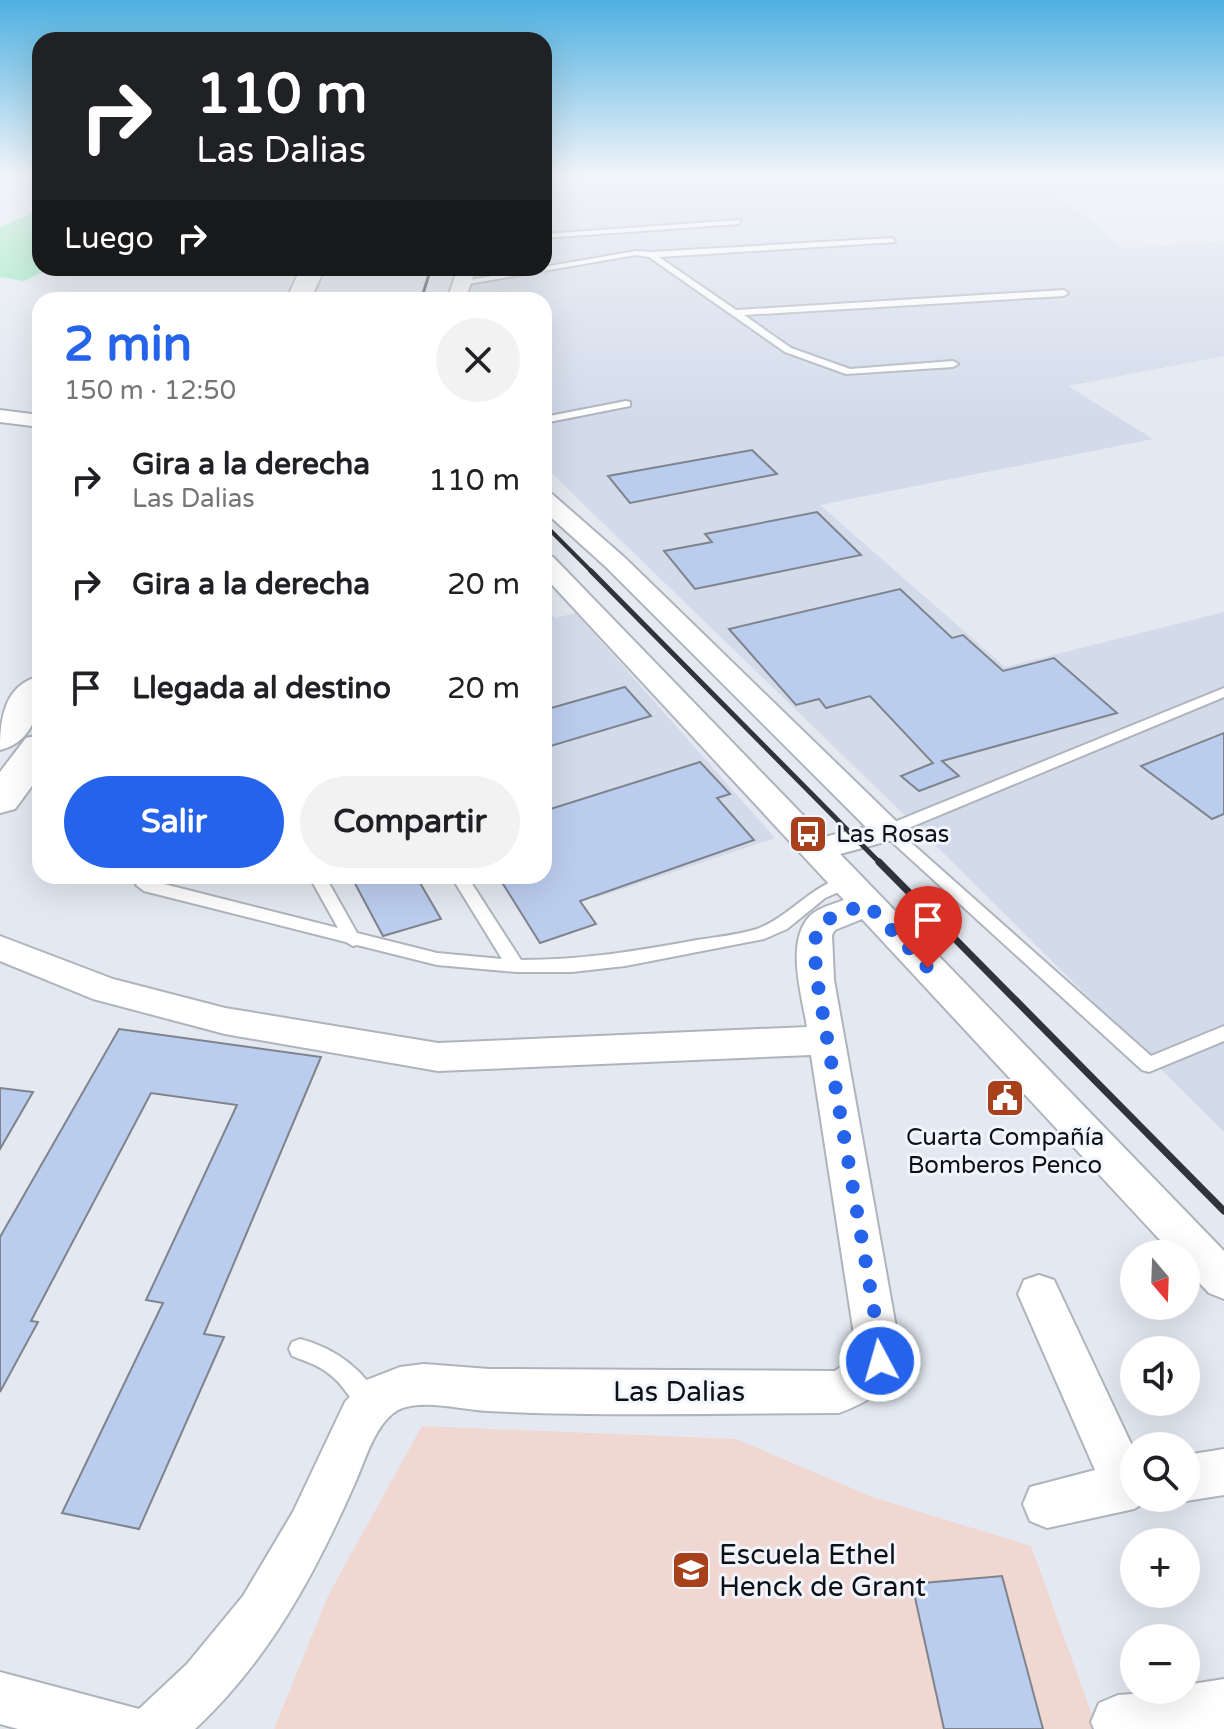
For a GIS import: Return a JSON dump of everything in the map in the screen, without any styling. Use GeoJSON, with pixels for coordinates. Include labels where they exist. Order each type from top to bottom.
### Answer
{"type":"FeatureCollection","features":[{"type":"Feature","properties":{"kind":"highway"},"geometry":{"type":"LineString","coordinates":[[0,697],[32,684]]}},
{"type":"Feature","properties":{"kind":"highway"},"geometry":{"type":"LineString","coordinates":[[0,738],[32,697]]}},
{"type":"Feature","properties":{"kind":"highway"},"geometry":{"type":"LineString","coordinates":[[0,800],[32,758]]}},
{"type":"Feature","properties":{"kind":"street"},"geometry":{"type":"LineString","coordinates":[[0,416],[32,420]]}},
{"type":"Feature","properties":{"kind":"street"},"geometry":{"type":"LineString","coordinates":[[552,506],[615,562],[888,831]]}},
{"type":"Feature","properties":{"kind":"street"},"geometry":{"type":"LineString","coordinates":[[552,570],[1224,1280]]}},
{"type":"Feature","properties":{"kind":"street"},"geometry":{"type":"LineString","coordinates":[[816,850],[888,831]]}},
{"type":"Feature","properties":{"kind":"street","name":"Las Dalias"},"geometry":{"type":"LineString","coordinates":[[156,1729],[206,1683],[261,1614],[310,1529],[361,1418],[380,1396],[400,1388],[424,1385],[489,1390],[839,1392],[864,1379],[880,1361],[817,980],[815,935],[823,922],[857,893]]}},
{"type":"Feature","properties":{"kind":"street"},"geometry":{"type":"LineString","coordinates":[[0,948],[105,990],[225,1021],[438,1057],[828,1040]]}},
{"type":"Feature","properties":{"kind":"street"},"geometry":{"type":"LineString","coordinates":[[1039,1294],[1120,1465]]}},
{"type":"Feature","properties":{"kind":"street"},"geometry":{"type":"LineString","coordinates":[[1200,1476],[1224,1472]]}},
{"type":"Feature","properties":{"kind":"street"},"geometry":{"type":"LineString","coordinates":[[1047,1504],[1120,1488]]}},
{"type":"Feature","properties":{"kind":"street"},"geometry":{"type":"LineString","coordinates":[[0,1698],[123,1729]]}},
{"type":"Feature","properties":{"kind":"street"},"geometry":{"type":"LineString","coordinates":[[1118,1722],[1224,1706]]}},
{"type":"Feature","properties":{"kind":"lane"},"geometry":{"type":"LineString","coordinates":[[552,267],[620,256]]}},
{"type":"Feature","properties":{"kind":"lane"},"geometry":{"type":"LineString","coordinates":[[652,256],[788,350],[849,372],[953,364]]}},
{"type":"Feature","properties":{"kind":"lane"},"geometry":{"type":"LineString","coordinates":[[462,283],[503,276]]}},
{"type":"Feature","properties":{"kind":"lane"},"geometry":{"type":"LineString","coordinates":[[733,313],[1064,293]]}},
{"type":"Feature","properties":{"kind":"lane"},"geometry":{"type":"LineString","coordinates":[[552,418],[626,404]]}},
{"type":"Feature","properties":{"kind":"lane"},"geometry":{"type":"LineString","coordinates":[[1224,692],[888,831],[1149,1065],[1224,1033]]}},
{"type":"Feature","properties":{"kind":"lane"},"geometry":{"type":"LineString","coordinates":[[322,884],[353,940]]}},
{"type":"Feature","properties":{"kind":"lane"},"geometry":{"type":"LineString","coordinates":[[464,884],[516,966]]}},
{"type":"Feature","properties":{"kind":"lane"},"geometry":{"type":"LineString","coordinates":[[144,885],[437,959],[516,966],[572,966],[625,960],[758,935],[781,925],[819,894],[857,893]]}},
{"type":"Feature","properties":{"kind":"lane"},"geometry":{"type":"LineString","coordinates":[[300,1349],[322,1353],[337,1363],[372,1406]]}},
{"type":"Feature","properties":{"kind":"shaded area"},"geometry":{"type":"Polygon","coordinates":[[[552,256],[1224,256],[1224,356],[1068,386],[1153,439],[820,505],[1005,667],[1224,612],[1224,1132],[922,832],[552,474],[552,292],[470,292],[474,276],[552,276],[552,256]]]}},
{"type":"Feature","properties":{"kind":"shaded area"},"geometry":{"type":"Polygon","coordinates":[[[576,613],[775,838],[596,898],[552,837],[552,614],[555,618],[576,613]]]}},
{"type":"Feature","properties":{"kind":"shaded area","name":"Escuela Ethel Henck de Grant"},"geometry":{"type":"Polygon","coordinates":[[[422,1426],[736,1439],[875,1498],[1031,1546],[1097,1729],[274,1729],[329,1594],[422,1426]]]}},
{"type":"Feature","properties":{"kind":"green space"},"geometry":{"type":"Polygon","coordinates":[[[0,256],[32,256],[32,276],[35,276],[24,281],[0,277],[0,256]]]}},
{"type":"Feature","properties":{"kind":"building"},"geometry":{"type":"Polygon","coordinates":[[[752,450],[777,474],[630,503],[608,476],[752,450]]]}},
{"type":"Feature","properties":{"kind":"building"},"geometry":{"type":"Polygon","coordinates":[[[817,512],[861,555],[695,589],[664,551],[712,542],[705,534],[817,512]]]}},
{"type":"Feature","properties":{"kind":"building"},"geometry":{"type":"Polygon","coordinates":[[[900,589],[952,638],[963,635],[1003,671],[1054,658],[1117,713],[942,761],[959,776],[919,791],[901,776],[933,763],[870,696],[826,708],[819,699],[796,705],[729,629],[900,589]]]}},
{"type":"Feature","properties":{"kind":"building"},"geometry":{"type":"Polygon","coordinates":[[[625,687],[651,716],[552,746],[552,708],[625,687]]]}},
{"type":"Feature","properties":{"kind":"building"},"geometry":{"type":"Polygon","coordinates":[[[1224,733],[1224,814],[1212,819],[1141,766],[1224,733]]]}},
{"type":"Feature","properties":{"kind":"building"},"geometry":{"type":"Polygon","coordinates":[[[700,762],[730,794],[717,798],[754,840],[580,901],[596,924],[540,943],[503,884],[552,884],[552,808],[700,762]]]}},
{"type":"Feature","properties":{"kind":"building"},"geometry":{"type":"Polygon","coordinates":[[[355,884],[421,884],[441,919],[383,936],[355,884]]]}},
{"type":"Feature","properties":{"kind":"building"},"geometry":{"type":"Polygon","coordinates":[[[119,1029],[321,1057],[204,1334],[224,1337],[139,1529],[62,1513],[163,1303],[146,1300],[237,1105],[151,1093],[31,1321],[38,1322],[0,1392],[0,1237],[119,1029]]]}},
{"type":"Feature","properties":{"kind":"building"},"geometry":{"type":"Polygon","coordinates":[[[0,1088],[33,1092],[0,1149],[0,1088]]]}},
{"type":"Feature","properties":{"kind":"building"},"geometry":{"type":"Polygon","coordinates":[[[1002,1576],[1043,1729],[944,1729],[912,1584],[1002,1576]]]}},
{"type":"Feature","properties":{"kind":"railway"},"geometry":{"type":"LineString","coordinates":[[424,292],[428,276]]}},
{"type":"Feature","properties":{"kind":"railway"},"geometry":{"type":"LineString","coordinates":[[552,532],[591,571]]}},
{"type":"Feature","properties":{"kind":"railway"},"geometry":{"type":"LineString","coordinates":[[591,571],[881,864]]}},
{"type":"Feature","properties":{"kind":"railway"},"geometry":{"type":"LineString","coordinates":[[879,862],[1224,1211]]}},
{"type":"Feature","properties":{"kind":"place","name":"Las Rosas"},"geometry":{"type":"Point","coordinates":[808,834]}},
{"type":"Feature","properties":{"kind":"place","name":"Cuarta Compañía Bomberos Penco"},"geometry":{"type":"Point","coordinates":[1005,1098]}},
{"type":"Feature","properties":{"kind":"place","name":"Escuela Ethel Henck de Grant"},"geometry":{"type":"Point","coordinates":[691,1570]}},
{"type":"Feature","properties":{"kind":"route"},"geometry":{"type":"LineString","coordinates":[[880,1361],[874,1310],[817,980],[815,935],[823,922],[833,916],[867,904],[928,968]]}}]}
